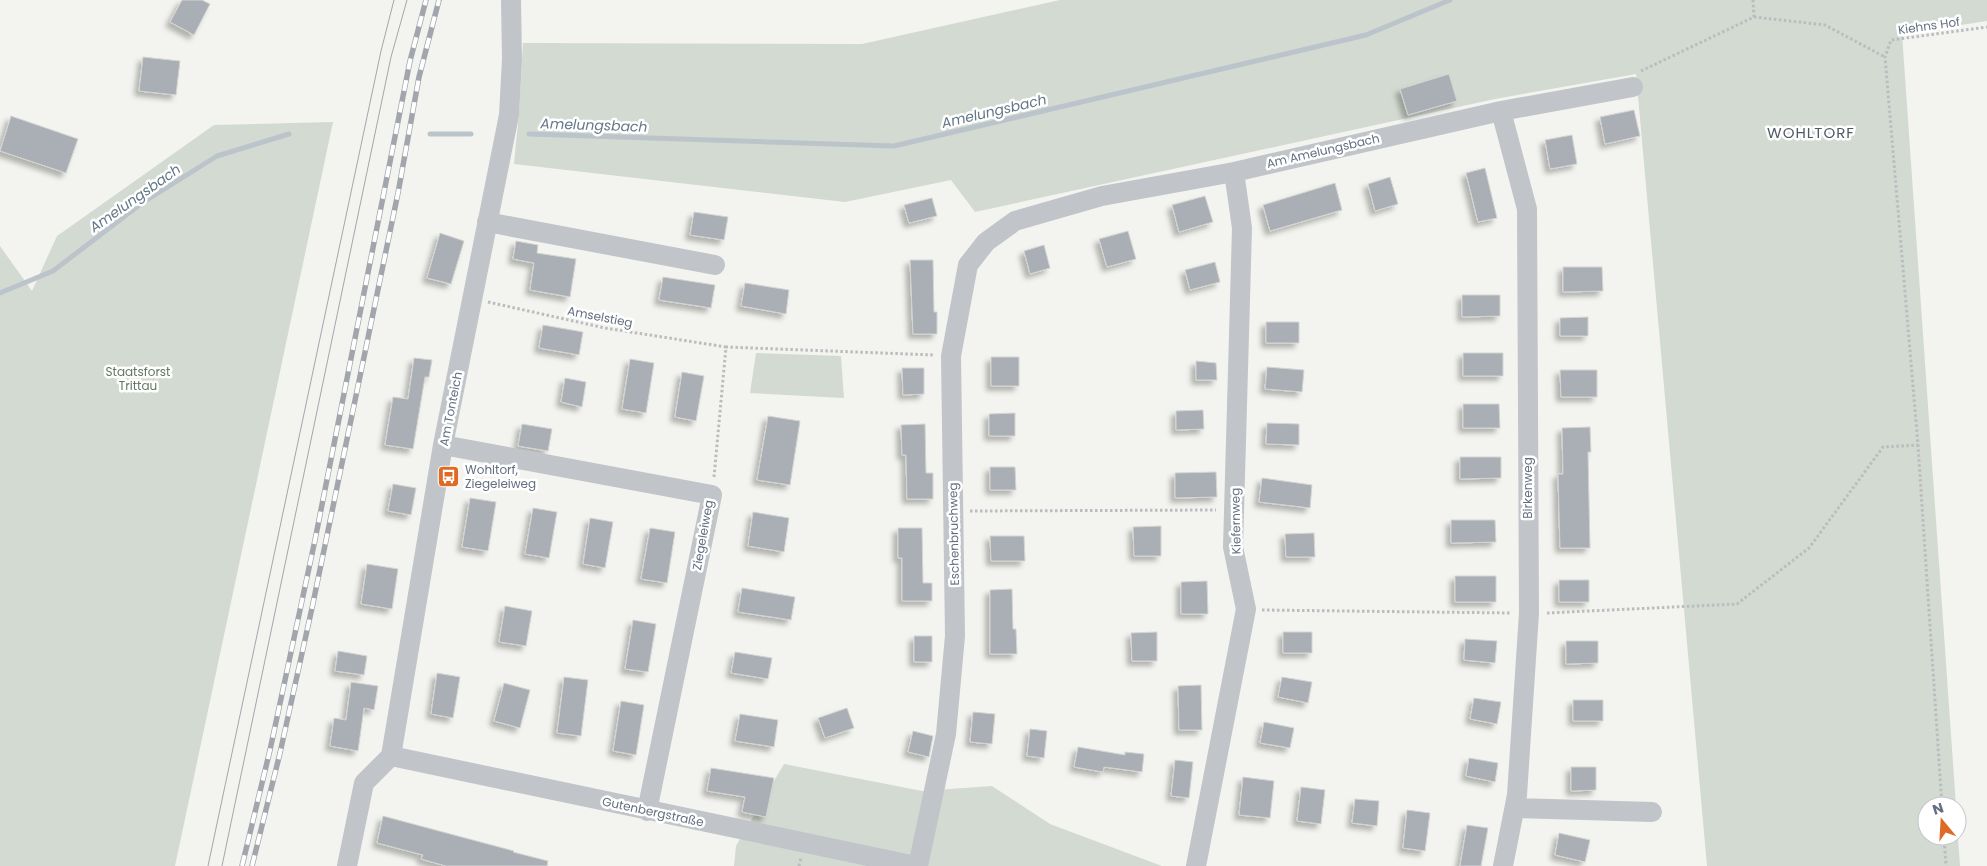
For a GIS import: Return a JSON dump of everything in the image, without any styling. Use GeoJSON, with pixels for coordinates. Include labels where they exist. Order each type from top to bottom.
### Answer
{"type":"FeatureCollection","features":[{"type":"Feature","properties":{"kind":"street","name":"Am Tonteich"},"geometry":{"type":"LineString","coordinates":[[390,756],[443,445],[508,115],[512,59],[511,0]]}},
{"type":"Feature","properties":{"kind":"street","name":"Am Amelungsbach"},"geometry":{"type":"LineString","coordinates":[[1015,221],[1102,196],[1234,172],[1501,111],[1632,87]]}},
{"type":"Feature","properties":{"kind":"street","name":"Birkenweg"},"geometry":{"type":"LineString","coordinates":[[1501,111],[1527,209],[1529,613],[1517,795],[1503,866]]}},
{"type":"Feature","properties":{"kind":"street","name":"Kiefernweg"},"geometry":{"type":"LineString","coordinates":[[1196,866],[1246,609],[1234,547],[1242,228],[1234,172]]}},
{"type":"Feature","properties":{"kind":"street","name":"Eschenbruchweg"},"geometry":{"type":"LineString","coordinates":[[917,866],[946,734],[956,636],[951,356],[968,265],[986,242],[1015,221]]}},
{"type":"Feature","properties":{"kind":"street"},"geometry":{"type":"LineString","coordinates":[[487,222],[715,265]]}},
{"type":"Feature","properties":{"kind":"street","name":"Ziegeleiweg"},"geometry":{"type":"LineString","coordinates":[[443,445],[712,495],[647,811]]}},
{"type":"Feature","properties":{"kind":"street"},"geometry":{"type":"LineString","coordinates":[[347,866],[364,783],[390,756]]}},
{"type":"Feature","properties":{"kind":"street","name":"Gutenbergstraße"},"geometry":{"type":"LineString","coordinates":[[390,756],[917,866]]}},
{"type":"Feature","properties":{"kind":"street"},"geometry":{"type":"LineString","coordinates":[[1515,808],[1652,812]]}},
{"type":"Feature","properties":{"kind":"path"},"geometry":{"type":"LineString","coordinates":[[1753,0],[1754,18]]}},
{"type":"Feature","properties":{"kind":"path"},"geometry":{"type":"LineString","coordinates":[[1632,87],[1636,73],[1754,18],[1825,24],[1885,57],[1918,445],[1941,796]]}},
{"type":"Feature","properties":{"kind":"path","name":"Kiehns Hof"},"geometry":{"type":"LineString","coordinates":[[1885,57],[1891,40],[1987,27]]}},
{"type":"Feature","properties":{"kind":"path","name":"Amselstieg"},"geometry":{"type":"LineString","coordinates":[[472,299],[605,328],[726,347],[951,356]]}},
{"type":"Feature","properties":{"kind":"path"},"geometry":{"type":"LineString","coordinates":[[712,495],[726,347]]}},
{"type":"Feature","properties":{"kind":"path"},"geometry":{"type":"LineString","coordinates":[[1246,609],[1529,613],[1737,604],[1809,548],[1883,446],[1918,445]]}},
{"type":"Feature","properties":{"kind":"path"},"geometry":{"type":"LineString","coordinates":[[954,511],[1234,510]]}},
{"type":"Feature","properties":{"kind":"path"},"geometry":{"type":"LineString","coordinates":[[1945,846],[1946,866]]}},
{"type":"Feature","properties":{"kind":"green space"},"geometry":{"type":"Polygon","coordinates":[[[1060,0],[1987,0],[1987,21],[1902,34],[1955,796],[1917,796],[1917,846],[1959,846],[1960,866],[1707,866],[1636,74],[1495,99],[975,212],[951,180],[845,202],[514,164],[523,43],[862,44],[1060,0]]]}},
{"type":"Feature","properties":{"kind":"green space","name":"Staatsforst Trittau"},"geometry":{"type":"Polygon","coordinates":[[[333,122],[175,866],[0,866],[0,246],[32,291],[57,236],[214,125],[333,122]]]}},
{"type":"Feature","properties":{"kind":"green space"},"geometry":{"type":"Polygon","coordinates":[[[756,353],[841,356],[844,398],[750,393],[756,353]]]}},
{"type":"Feature","properties":{"kind":"green space"},"geometry":{"type":"Polygon","coordinates":[[[784,764],[922,791],[992,786],[1050,824],[1162,866],[734,866],[736,846],[784,764]]]}},
{"type":"Feature","properties":{"kind":"building"},"geometry":{"type":"Polygon","coordinates":[[[182,0],[202,0],[210,4],[194,35],[170,22],[182,0]]]}},
{"type":"Feature","properties":{"kind":"building"},"geometry":{"type":"Polygon","coordinates":[[[143,57],[180,61],[176,95],[139,91],[143,57]]]}},
{"type":"Feature","properties":{"kind":"building"},"geometry":{"type":"Polygon","coordinates":[[[1449,74],[1457,101],[1408,115],[1400,89],[1449,74]]]}},
{"type":"Feature","properties":{"kind":"building"},"geometry":{"type":"Polygon","coordinates":[[[1634,110],[1640,136],[1605,144],[1600,117],[1634,110]]]}},
{"type":"Feature","properties":{"kind":"building"},"geometry":{"type":"Polygon","coordinates":[[[11,116],[78,139],[66,173],[0,151],[11,116]]]}},
{"type":"Feature","properties":{"kind":"building"},"geometry":{"type":"Polygon","coordinates":[[[1572,135],[1577,164],[1550,169],[1545,140],[1572,135]]]}},
{"type":"Feature","properties":{"kind":"building"},"geometry":{"type":"Polygon","coordinates":[[[1485,168],[1497,218],[1478,222],[1466,173],[1485,168]]]}},
{"type":"Feature","properties":{"kind":"building"},"geometry":{"type":"Polygon","coordinates":[[[1390,177],[1398,204],[1375,211],[1368,184],[1390,177]]]}},
{"type":"Feature","properties":{"kind":"building"},"geometry":{"type":"Polygon","coordinates":[[[1335,183],[1342,210],[1270,231],[1263,205],[1335,183]]]}},
{"type":"Feature","properties":{"kind":"building"},"geometry":{"type":"Polygon","coordinates":[[[1205,196],[1213,222],[1179,232],[1172,205],[1205,196]]]}},
{"type":"Feature","properties":{"kind":"building"},"geometry":{"type":"Polygon","coordinates":[[[932,198],[937,216],[909,223],[904,205],[932,198]]]}},
{"type":"Feature","properties":{"kind":"building"},"geometry":{"type":"Polygon","coordinates":[[[694,212],[728,217],[724,240],[690,235],[694,212]]]}},
{"type":"Feature","properties":{"kind":"building"},"geometry":{"type":"Polygon","coordinates":[[[1128,231],[1136,259],[1107,267],[1099,239],[1128,231]]]}},
{"type":"Feature","properties":{"kind":"building"},"geometry":{"type":"Polygon","coordinates":[[[440,233],[464,241],[451,284],[427,278],[440,233]]]}},
{"type":"Feature","properties":{"kind":"building"},"geometry":{"type":"Polygon","coordinates":[[[516,241],[538,245],[537,253],[576,259],[570,297],[530,290],[534,263],[513,259],[516,241]]]}},
{"type":"Feature","properties":{"kind":"building"},"geometry":{"type":"Polygon","coordinates":[[[1044,245],[1050,268],[1030,274],[1024,251],[1044,245]]]}},
{"type":"Feature","properties":{"kind":"building"},"geometry":{"type":"Polygon","coordinates":[[[910,260],[933,260],[934,312],[937,312],[937,334],[913,334],[910,260]]]}},
{"type":"Feature","properties":{"kind":"building"},"geometry":{"type":"Polygon","coordinates":[[[1215,262],[1220,282],[1190,290],[1185,270],[1215,262]]]}},
{"type":"Feature","properties":{"kind":"building"},"geometry":{"type":"Polygon","coordinates":[[[1563,267],[1602,267],[1603,291],[1563,292],[1563,267]]]}},
{"type":"Feature","properties":{"kind":"building"},"geometry":{"type":"Polygon","coordinates":[[[663,277],[715,285],[711,308],[659,300],[663,277]]]}},
{"type":"Feature","properties":{"kind":"building"},"geometry":{"type":"Polygon","coordinates":[[[745,283],[789,290],[786,314],[741,306],[745,283]]]}},
{"type":"Feature","properties":{"kind":"building"},"geometry":{"type":"Polygon","coordinates":[[[1462,295],[1500,295],[1500,316],[1462,317],[1462,295]]]}},
{"type":"Feature","properties":{"kind":"building"},"geometry":{"type":"Polygon","coordinates":[[[1588,317],[1588,336],[1560,336],[1560,318],[1588,317]]]}},
{"type":"Feature","properties":{"kind":"building"},"geometry":{"type":"Polygon","coordinates":[[[1266,322],[1299,322],[1299,343],[1266,343],[1266,322]]]}},
{"type":"Feature","properties":{"kind":"building"},"geometry":{"type":"Polygon","coordinates":[[[543,325],[583,332],[579,355],[539,348],[543,325]]]}},
{"type":"Feature","properties":{"kind":"building"},"geometry":{"type":"Polygon","coordinates":[[[1463,353],[1503,353],[1503,376],[1463,376],[1463,353]]]}},
{"type":"Feature","properties":{"kind":"building"},"geometry":{"type":"Polygon","coordinates":[[[991,357],[1019,357],[1019,386],[991,386],[991,357]]]}},
{"type":"Feature","properties":{"kind":"building"},"geometry":{"type":"Polygon","coordinates":[[[414,358],[432,360],[429,377],[425,377],[413,449],[385,445],[393,397],[408,399],[414,358]]]}},
{"type":"Feature","properties":{"kind":"building"},"geometry":{"type":"Polygon","coordinates":[[[630,359],[654,363],[646,413],[622,409],[630,359]]]}},
{"type":"Feature","properties":{"kind":"building"},"geometry":{"type":"Polygon","coordinates":[[[1196,361],[1216,363],[1217,380],[1196,380],[1196,361]]]}},
{"type":"Feature","properties":{"kind":"building"},"geometry":{"type":"Polygon","coordinates":[[[1267,367],[1304,370],[1302,392],[1265,389],[1267,367]]]}},
{"type":"Feature","properties":{"kind":"building"},"geometry":{"type":"Polygon","coordinates":[[[902,368],[924,368],[924,394],[903,395],[902,368]]]}},
{"type":"Feature","properties":{"kind":"building"},"geometry":{"type":"Polygon","coordinates":[[[1560,370],[1597,370],[1597,397],[1561,397],[1560,370]]]}},
{"type":"Feature","properties":{"kind":"building"},"geometry":{"type":"Polygon","coordinates":[[[682,372],[704,376],[696,421],[675,417],[682,372]]]}},
{"type":"Feature","properties":{"kind":"building"},"geometry":{"type":"Polygon","coordinates":[[[565,378],[586,382],[582,407],[561,402],[565,378]]]}},
{"type":"Feature","properties":{"kind":"building"},"geometry":{"type":"Polygon","coordinates":[[[1463,404],[1499,404],[1500,428],[1463,428],[1463,404]]]}},
{"type":"Feature","properties":{"kind":"building"},"geometry":{"type":"Polygon","coordinates":[[[1203,410],[1204,429],[1176,430],[1176,411],[1203,410]]]}},
{"type":"Feature","properties":{"kind":"building"},"geometry":{"type":"Polygon","coordinates":[[[1015,413],[1015,436],[989,436],[989,414],[1015,413]]]}},
{"type":"Feature","properties":{"kind":"building"},"geometry":{"type":"Polygon","coordinates":[[[768,416],[800,421],[790,485],[757,480],[768,416]]]}},
{"type":"Feature","properties":{"kind":"building"},"geometry":{"type":"Polygon","coordinates":[[[1267,423],[1299,424],[1299,445],[1266,444],[1267,423]]]}},
{"type":"Feature","properties":{"kind":"building"},"geometry":{"type":"Polygon","coordinates":[[[522,424],[552,429],[548,451],[518,446],[522,424]]]}},
{"type":"Feature","properties":{"kind":"building"},"geometry":{"type":"Polygon","coordinates":[[[925,424],[926,473],[933,473],[933,499],[907,499],[906,455],[902,455],[901,425],[925,424]]]}},
{"type":"Feature","properties":{"kind":"building"},"geometry":{"type":"Polygon","coordinates":[[[1590,427],[1591,452],[1588,452],[1590,548],[1560,548],[1558,474],[1563,474],[1562,428],[1590,427]]]}},
{"type":"Feature","properties":{"kind":"building"},"geometry":{"type":"Polygon","coordinates":[[[1460,457],[1501,457],[1501,478],[1460,479],[1460,457]]]}},
{"type":"Feature","properties":{"kind":"building"},"geometry":{"type":"Polygon","coordinates":[[[990,467],[1015,467],[1016,490],[990,490],[990,467]]]}},
{"type":"Feature","properties":{"kind":"building"},"geometry":{"type":"Polygon","coordinates":[[[1216,472],[1217,497],[1175,498],[1175,473],[1216,472]]]}},
{"type":"Feature","properties":{"kind":"building"},"geometry":{"type":"Polygon","coordinates":[[[1262,478],[1312,485],[1310,508],[1259,502],[1262,478]]]}},
{"type":"Feature","properties":{"kind":"building"},"geometry":{"type":"Polygon","coordinates":[[[393,484],[416,488],[411,515],[388,511],[393,484]]]}},
{"type":"Feature","properties":{"kind":"building"},"geometry":{"type":"Polygon","coordinates":[[[470,498],[496,502],[488,551],[462,547],[470,498]]]}},
{"type":"Feature","properties":{"kind":"building"},"geometry":{"type":"Polygon","coordinates":[[[533,508],[557,512],[549,558],[525,554],[533,508]]]}},
{"type":"Feature","properties":{"kind":"building"},"geometry":{"type":"Polygon","coordinates":[[[753,512],[789,518],[784,552],[748,546],[753,512]]]}},
{"type":"Feature","properties":{"kind":"building"},"geometry":{"type":"Polygon","coordinates":[[[590,518],[613,522],[605,568],[583,564],[590,518]]]}},
{"type":"Feature","properties":{"kind":"building"},"geometry":{"type":"Polygon","coordinates":[[[1451,520],[1495,520],[1496,542],[1451,543],[1451,520]]]}},
{"type":"Feature","properties":{"kind":"building"},"geometry":{"type":"Polygon","coordinates":[[[1161,526],[1161,556],[1134,556],[1133,527],[1161,526]]]}},
{"type":"Feature","properties":{"kind":"building"},"geometry":{"type":"Polygon","coordinates":[[[650,528],[675,532],[667,583],[641,579],[650,528]]]}},
{"type":"Feature","properties":{"kind":"building"},"geometry":{"type":"Polygon","coordinates":[[[898,528],[922,528],[923,583],[932,583],[932,601],[902,601],[902,558],[898,558],[898,528]]]}},
{"type":"Feature","properties":{"kind":"building"},"geometry":{"type":"Polygon","coordinates":[[[1314,533],[1315,557],[1286,557],[1285,534],[1314,533]]]}},
{"type":"Feature","properties":{"kind":"building"},"geometry":{"type":"Polygon","coordinates":[[[990,536],[1024,536],[1025,561],[991,561],[990,536]]]}},
{"type":"Feature","properties":{"kind":"building"},"geometry":{"type":"Polygon","coordinates":[[[367,564],[398,569],[392,609],[361,604],[367,564]]]}},
{"type":"Feature","properties":{"kind":"building"},"geometry":{"type":"Polygon","coordinates":[[[1455,576],[1496,576],[1496,602],[1455,602],[1455,576]]]}},
{"type":"Feature","properties":{"kind":"building"},"geometry":{"type":"Polygon","coordinates":[[[1559,580],[1589,580],[1589,602],[1559,602],[1559,580]]]}},
{"type":"Feature","properties":{"kind":"building"},"geometry":{"type":"Polygon","coordinates":[[[1207,581],[1208,614],[1181,614],[1181,582],[1207,581]]]}},
{"type":"Feature","properties":{"kind":"building"},"geometry":{"type":"Polygon","coordinates":[[[742,588],[795,597],[791,620],[738,612],[742,588]]]}},
{"type":"Feature","properties":{"kind":"building"},"geometry":{"type":"Polygon","coordinates":[[[1012,589],[1013,629],[1016,629],[1017,654],[990,654],[990,590],[1012,589]]]}},
{"type":"Feature","properties":{"kind":"building"},"geometry":{"type":"Polygon","coordinates":[[[505,606],[532,611],[526,646],[499,642],[505,606]]]}},
{"type":"Feature","properties":{"kind":"building"},"geometry":{"type":"Polygon","coordinates":[[[633,620],[656,624],[648,672],[625,669],[633,620]]]}},
{"type":"Feature","properties":{"kind":"building"},"geometry":{"type":"Polygon","coordinates":[[[1157,632],[1157,661],[1132,661],[1131,633],[1157,632]]]}},
{"type":"Feature","properties":{"kind":"building"},"geometry":{"type":"Polygon","coordinates":[[[1283,632],[1312,632],[1312,653],[1283,653],[1283,632]]]}},
{"type":"Feature","properties":{"kind":"building"},"geometry":{"type":"Polygon","coordinates":[[[914,636],[932,636],[932,662],[914,662],[914,636]]]}},
{"type":"Feature","properties":{"kind":"building"},"geometry":{"type":"Polygon","coordinates":[[[1465,639],[1497,641],[1495,663],[1464,660],[1465,639]]]}},
{"type":"Feature","properties":{"kind":"building"},"geometry":{"type":"Polygon","coordinates":[[[1566,641],[1598,641],[1598,663],[1566,664],[1566,641]]]}},
{"type":"Feature","properties":{"kind":"building"},"geometry":{"type":"Polygon","coordinates":[[[338,651],[367,656],[364,675],[335,671],[338,651]]]}},
{"type":"Feature","properties":{"kind":"building"},"geometry":{"type":"Polygon","coordinates":[[[735,652],[772,658],[768,679],[731,673],[735,652]]]}},
{"type":"Feature","properties":{"kind":"building"},"geometry":{"type":"Polygon","coordinates":[[[437,673],[460,677],[453,718],[431,714],[437,673]]]}},
{"type":"Feature","properties":{"kind":"building"},"geometry":{"type":"Polygon","coordinates":[[[564,677],[588,680],[581,736],[557,733],[564,677]]]}},
{"type":"Feature","properties":{"kind":"building"},"geometry":{"type":"Polygon","coordinates":[[[1282,677],[1312,682],[1308,703],[1278,697],[1282,677]]]}},
{"type":"Feature","properties":{"kind":"building"},"geometry":{"type":"Polygon","coordinates":[[[351,682],[378,686],[374,710],[364,708],[358,751],[330,746],[334,718],[346,720],[351,682]]]}},
{"type":"Feature","properties":{"kind":"building"},"geometry":{"type":"Polygon","coordinates":[[[504,683],[530,690],[520,728],[494,721],[504,683]]]}},
{"type":"Feature","properties":{"kind":"building"},"geometry":{"type":"Polygon","coordinates":[[[1201,685],[1202,730],[1179,730],[1178,686],[1201,685]]]}},
{"type":"Feature","properties":{"kind":"building"},"geometry":{"type":"Polygon","coordinates":[[[1474,698],[1501,702],[1497,724],[1470,719],[1474,698]]]}},
{"type":"Feature","properties":{"kind":"building"},"geometry":{"type":"Polygon","coordinates":[[[1573,700],[1603,700],[1603,721],[1573,721],[1573,700]]]}},
{"type":"Feature","properties":{"kind":"building"},"geometry":{"type":"Polygon","coordinates":[[[621,701],[644,705],[636,755],[613,751],[621,701]]]}},
{"type":"Feature","properties":{"kind":"building"},"geometry":{"type":"Polygon","coordinates":[[[847,708],[854,728],[825,738],[818,718],[847,708]]]}},
{"type":"Feature","properties":{"kind":"building"},"geometry":{"type":"Polygon","coordinates":[[[973,712],[995,714],[992,744],[970,742],[973,712]]]}},
{"type":"Feature","properties":{"kind":"building"},"geometry":{"type":"Polygon","coordinates":[[[740,714],[778,720],[774,747],[735,741],[740,714]]]}},
{"type":"Feature","properties":{"kind":"building"},"geometry":{"type":"Polygon","coordinates":[[[1264,722],[1294,728],[1290,748],[1260,743],[1264,722]]]}},
{"type":"Feature","properties":{"kind":"building"},"geometry":{"type":"Polygon","coordinates":[[[1030,729],[1047,731],[1044,758],[1027,756],[1030,729]]]}},
{"type":"Feature","properties":{"kind":"building"},"geometry":{"type":"Polygon","coordinates":[[[913,731],[933,736],[929,757],[908,752],[913,731]]]}},
{"type":"Feature","properties":{"kind":"building"},"geometry":{"type":"Polygon","coordinates":[[[1078,747],[1125,755],[1125,752],[1144,754],[1142,772],[1104,767],[1103,772],[1074,767],[1078,747]]]}},
{"type":"Feature","properties":{"kind":"building"},"geometry":{"type":"Polygon","coordinates":[[[1469,758],[1498,763],[1495,782],[1466,776],[1469,758]]]}},
{"type":"Feature","properties":{"kind":"building"},"geometry":{"type":"Polygon","coordinates":[[[1175,760],[1193,762],[1189,798],[1171,796],[1175,760]]]}},
{"type":"Feature","properties":{"kind":"building"},"geometry":{"type":"Polygon","coordinates":[[[1571,767],[1596,767],[1596,790],[1571,791],[1571,767]]]}},
{"type":"Feature","properties":{"kind":"building"},"geometry":{"type":"Polygon","coordinates":[[[711,768],[774,778],[766,817],[742,812],[745,797],[707,791],[711,768]]]}},
{"type":"Feature","properties":{"kind":"building"},"geometry":{"type":"Polygon","coordinates":[[[1243,777],[1274,781],[1270,818],[1239,815],[1243,777]]]}},
{"type":"Feature","properties":{"kind":"building"},"geometry":{"type":"Polygon","coordinates":[[[1301,787],[1325,790],[1321,824],[1297,821],[1301,787]]]}},
{"type":"Feature","properties":{"kind":"building"},"geometry":{"type":"Polygon","coordinates":[[[1355,799],[1379,801],[1377,826],[1352,823],[1355,799]]]}},
{"type":"Feature","properties":{"kind":"building"},"geometry":{"type":"Polygon","coordinates":[[[1407,810],[1430,813],[1425,851],[1403,848],[1407,810]]]}},
{"type":"Feature","properties":{"kind":"building"},"geometry":{"type":"Polygon","coordinates":[[[383,816],[548,861],[547,866],[446,866],[421,859],[423,855],[377,843],[383,816]]]}},
{"type":"Feature","properties":{"kind":"building"},"geometry":{"type":"Polygon","coordinates":[[[1467,825],[1488,828],[1481,866],[1460,866],[1467,825]]]}},
{"type":"Feature","properties":{"kind":"building"},"geometry":{"type":"Polygon","coordinates":[[[1559,833],[1590,840],[1585,862],[1555,855],[1559,833]]]}},
{"type":"Feature","properties":{"kind":"waterway","name":"Amelungsbach"},"geometry":{"type":"LineString","coordinates":[[529,134],[894,146],[1366,35],[1450,0]]}},
{"type":"Feature","properties":{"kind":"waterway","name":"Amelungsbach"},"geometry":{"type":"LineString","coordinates":[[0,293],[53,271],[142,203],[217,156],[289,134]]}},
{"type":"Feature","properties":{"kind":"waterway","name":"Amelungsbach"},"geometry":{"type":"LineString","coordinates":[[430,134],[471,134]]}},
{"type":"Feature","properties":{"kind":"tram line"},"geometry":{"type":"LineString","coordinates":[[208,866],[381,51],[394,0]]}},
{"type":"Feature","properties":{"kind":"tram line"},"geometry":{"type":"LineString","coordinates":[[222,866],[391,57],[407,0]]}},
{"type":"Feature","properties":{"kind":"railway"},"geometry":{"type":"LineString","coordinates":[[242,866],[270,750],[315,540],[410,61],[426,0]]}},
{"type":"Feature","properties":{"kind":"railway"},"geometry":{"type":"LineString","coordinates":[[252,866],[280,753],[312,608],[398,193],[419,77],[439,0]]}},
{"type":"Feature","properties":{"kind":"place","name":"Wohltorf, Ziegeleiweg"},"geometry":{"type":"Point","coordinates":[449,477]}},
{"type":"Feature","properties":{"kind":"district","name":"WOHLTORF"},"geometry":{"type":"Point","coordinates":[1811,133]}}]}
